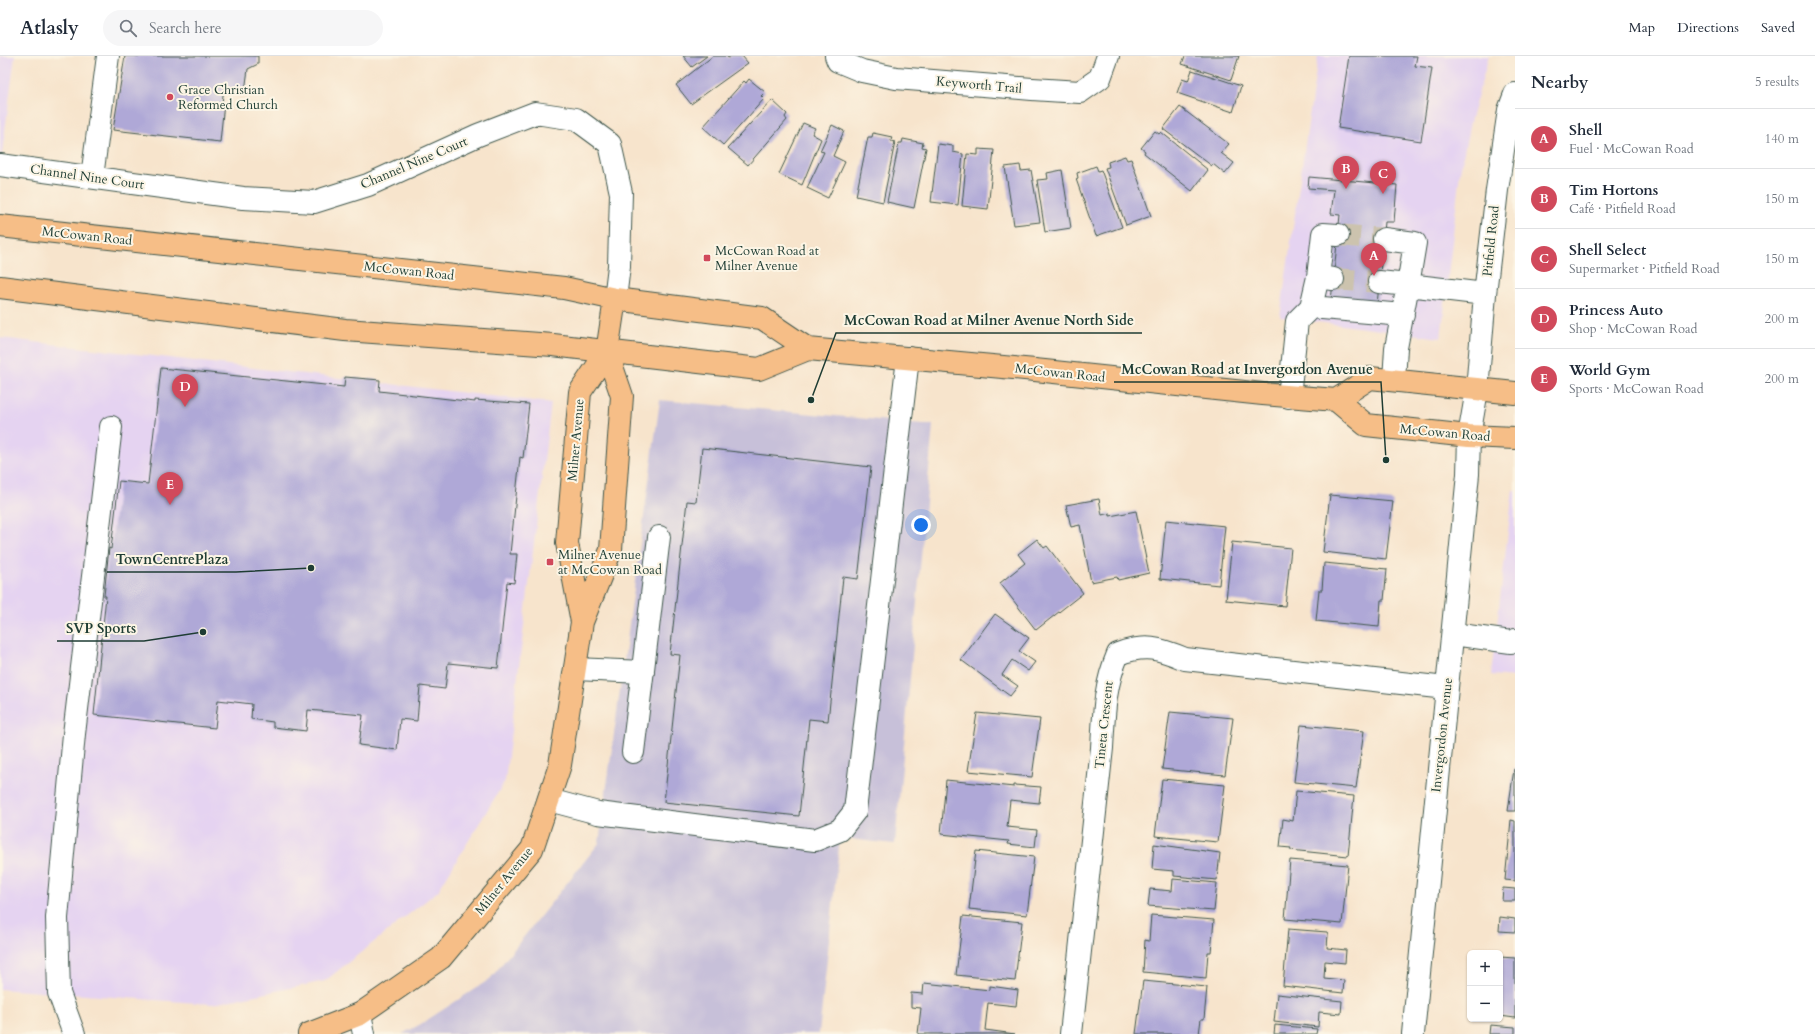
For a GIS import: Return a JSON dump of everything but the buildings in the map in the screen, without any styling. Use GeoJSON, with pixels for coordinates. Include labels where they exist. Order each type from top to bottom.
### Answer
{"type":"FeatureCollection","features":[{"type":"Feature","properties":{"kind":"main road","name":"McCowan Road"},"geometry":{"type":"LineString","coordinates":[[0,226],[564,288],[615,299],[762,318],[808,349]]}},
{"type":"Feature","properties":{"kind":"main road","name":"McCowan Road"},"geometry":{"type":"LineString","coordinates":[[0,287],[345,330],[553,345],[759,369],[808,349],[1289,397],[1336,400],[1366,425],[1469,436],[1515,438]]}},
{"type":"Feature","properties":{"kind":"main road","name":"Channel Nine Court"},"geometry":{"type":"LineString","coordinates":[[607,352],[615,299]]}},
{"type":"Feature","properties":{"kind":"main road","name":"Milner Avenue"},"geometry":{"type":"LineString","coordinates":[[582,622],[567,544],[580,392],[607,352]]}},
{"type":"Feature","properties":{"kind":"main road","name":"Milner Avenue"},"geometry":{"type":"LineString","coordinates":[[310,1034],[362,1024],[441,958],[532,849],[560,765],[582,622],[611,550],[622,396],[607,352]]}},
{"type":"Feature","properties":{"kind":"main road"},"geometry":{"type":"LineString","coordinates":[[1336,400],[1370,378],[1515,393]]}},
{"type":"Feature","properties":{"kind":"street"},"geometry":{"type":"LineString","coordinates":[[92,177],[108,56]]}},
{"type":"Feature","properties":{"kind":"street","name":"Keyworth Trail"},"geometry":{"type":"LineString","coordinates":[[836,56],[838,61],[862,71],[896,78],[1032,90],[1080,92],[1100,78],[1108,56]]}},
{"type":"Feature","properties":{"kind":"street","name":"Pitfield Road"},"geometry":{"type":"LineString","coordinates":[[1469,436],[1477,390],[1485,294],[1497,190],[1509,110],[1515,94]]}},
{"type":"Feature","properties":{"kind":"street","name":"Channel Nine Court"},"geometry":{"type":"LineString","coordinates":[[0,165],[243,198],[314,202],[368,184],[478,135],[534,113],[576,119],[610,144],[621,193],[619,266],[615,299]]}},
{"type":"Feature","properties":{"kind":"street"},"geometry":{"type":"LineString","coordinates":[[1289,397],[1297,321],[1311,307],[1326,278],[1324,234],[1338,235]]}},
{"type":"Feature","properties":{"kind":"street"},"geometry":{"type":"LineString","coordinates":[[1384,239],[1415,243],[1396,348],[1394,380]]}},
{"type":"Feature","properties":{"kind":"street"},"geometry":{"type":"LineString","coordinates":[[1379,282],[1485,294]]}},
{"type":"Feature","properties":{"kind":"street"},"geometry":{"type":"LineString","coordinates":[[1311,307],[1403,315]]}},
{"type":"Feature","properties":{"kind":"street"},"geometry":{"type":"LineString","coordinates":[[549,800],[598,813],[815,840],[840,830],[854,811],[908,358]]}},
{"type":"Feature","properties":{"kind":"street"},"geometry":{"type":"LineString","coordinates":[[74,1034],[59,993],[58,918],[74,734],[111,427]]}},
{"type":"Feature","properties":{"kind":"street","name":"Invergordon Avenue"},"geometry":{"type":"LineString","coordinates":[[1413,1034],[1468,474],[1469,436]]}},
{"type":"Feature","properties":{"kind":"street"},"geometry":{"type":"LineString","coordinates":[[633,752],[659,537]]}},
{"type":"Feature","properties":{"kind":"street"},"geometry":{"type":"LineString","coordinates":[[1453,634],[1511,642],[1515,640]]}},
{"type":"Feature","properties":{"kind":"street","name":"Tineta Crescent"},"geometry":{"type":"LineString","coordinates":[[1071,1034],[1100,764],[1104,705],[1109,675],[1118,654],[1133,649],[1149,648],[1164,650],[1185,659],[1446,688]]}},
{"type":"Feature","properties":{"kind":"street"},"geometry":{"type":"LineString","coordinates":[[575,669],[643,672]]}},
{"type":"Feature","properties":{"kind":"shaded area"},"geometry":{"type":"Polygon","coordinates":[[[0,56],[15,56],[0,168],[0,56]]]}},
{"type":"Feature","properties":{"kind":"shaded area"},"geometry":{"type":"Polygon","coordinates":[[[1318,56],[1489,56],[1470,122],[1460,172],[1441,338],[1280,317],[1318,56]]]}},
{"type":"Feature","properties":{"kind":"shaded area"},"geometry":{"type":"Polygon","coordinates":[[[0,338],[551,403],[505,781],[438,891],[325,981],[212,1004],[0,989],[0,338]]]}},
{"type":"Feature","properties":{"kind":"shaded area"},"geometry":{"type":"Polygon","coordinates":[[[660,400],[933,425],[895,844],[840,838],[819,1034],[402,1034],[421,1024],[490,979],[599,843],[660,400]]]}},
{"type":"Feature","properties":{"kind":"shaded area"},"geometry":{"type":"Polygon","coordinates":[[[1513,490],[1515,490],[1515,677],[1491,675],[1513,490]]]}},
{"type":"Feature","properties":{"kind":"tunnel"},"geometry":{"type":"LineString","coordinates":[[1338,235],[1384,239]]}},
{"type":"Feature","properties":{"kind":"tunnel"},"geometry":{"type":"LineString","coordinates":[[1333,279],[1379,282]]}},
{"type":"Feature","properties":{"kind":"place","name":"Grace Christian Reformed Church"},"geometry":{"type":"Point","coordinates":[170,97]}},
{"type":"Feature","properties":{"kind":"place","name":"Tim Hortons"},"geometry":{"type":"Point","coordinates":[1346,189]}},
{"type":"Feature","properties":{"kind":"place","name":"Shell Select"},"geometry":{"type":"Point","coordinates":[1383,194]}},
{"type":"Feature","properties":{"kind":"place","name":"McCowan Road at Milner Avenue"},"geometry":{"type":"Point","coordinates":[707,258]}},
{"type":"Feature","properties":{"kind":"place","name":"Shell"},"geometry":{"type":"Point","coordinates":[1374,276]}},
{"type":"Feature","properties":{"kind":"place","name":"McCowan Road at Milner Avenue North Side"},"geometry":{"type":"Point","coordinates":[811,400]}},
{"type":"Feature","properties":{"kind":"place","name":"Princess Auto"},"geometry":{"type":"Point","coordinates":[185,407]}},
{"type":"Feature","properties":{"kind":"place","name":"McCowan Road at Invergordon Avenue"},"geometry":{"type":"Point","coordinates":[1386,460]}},
{"type":"Feature","properties":{"kind":"place","name":"World Gym"},"geometry":{"type":"Point","coordinates":[170,505]}},
{"type":"Feature","properties":{"kind":"place","name":"Milner Avenue at McCowan Road"},"geometry":{"type":"Point","coordinates":[550,562]}},
{"type":"Feature","properties":{"kind":"place","name":"TownCentrePlaza"},"geometry":{"type":"Point","coordinates":[311,568]}},
{"type":"Feature","properties":{"kind":"place","name":"SVP Sports"},"geometry":{"type":"Point","coordinates":[203,632]}}]}
